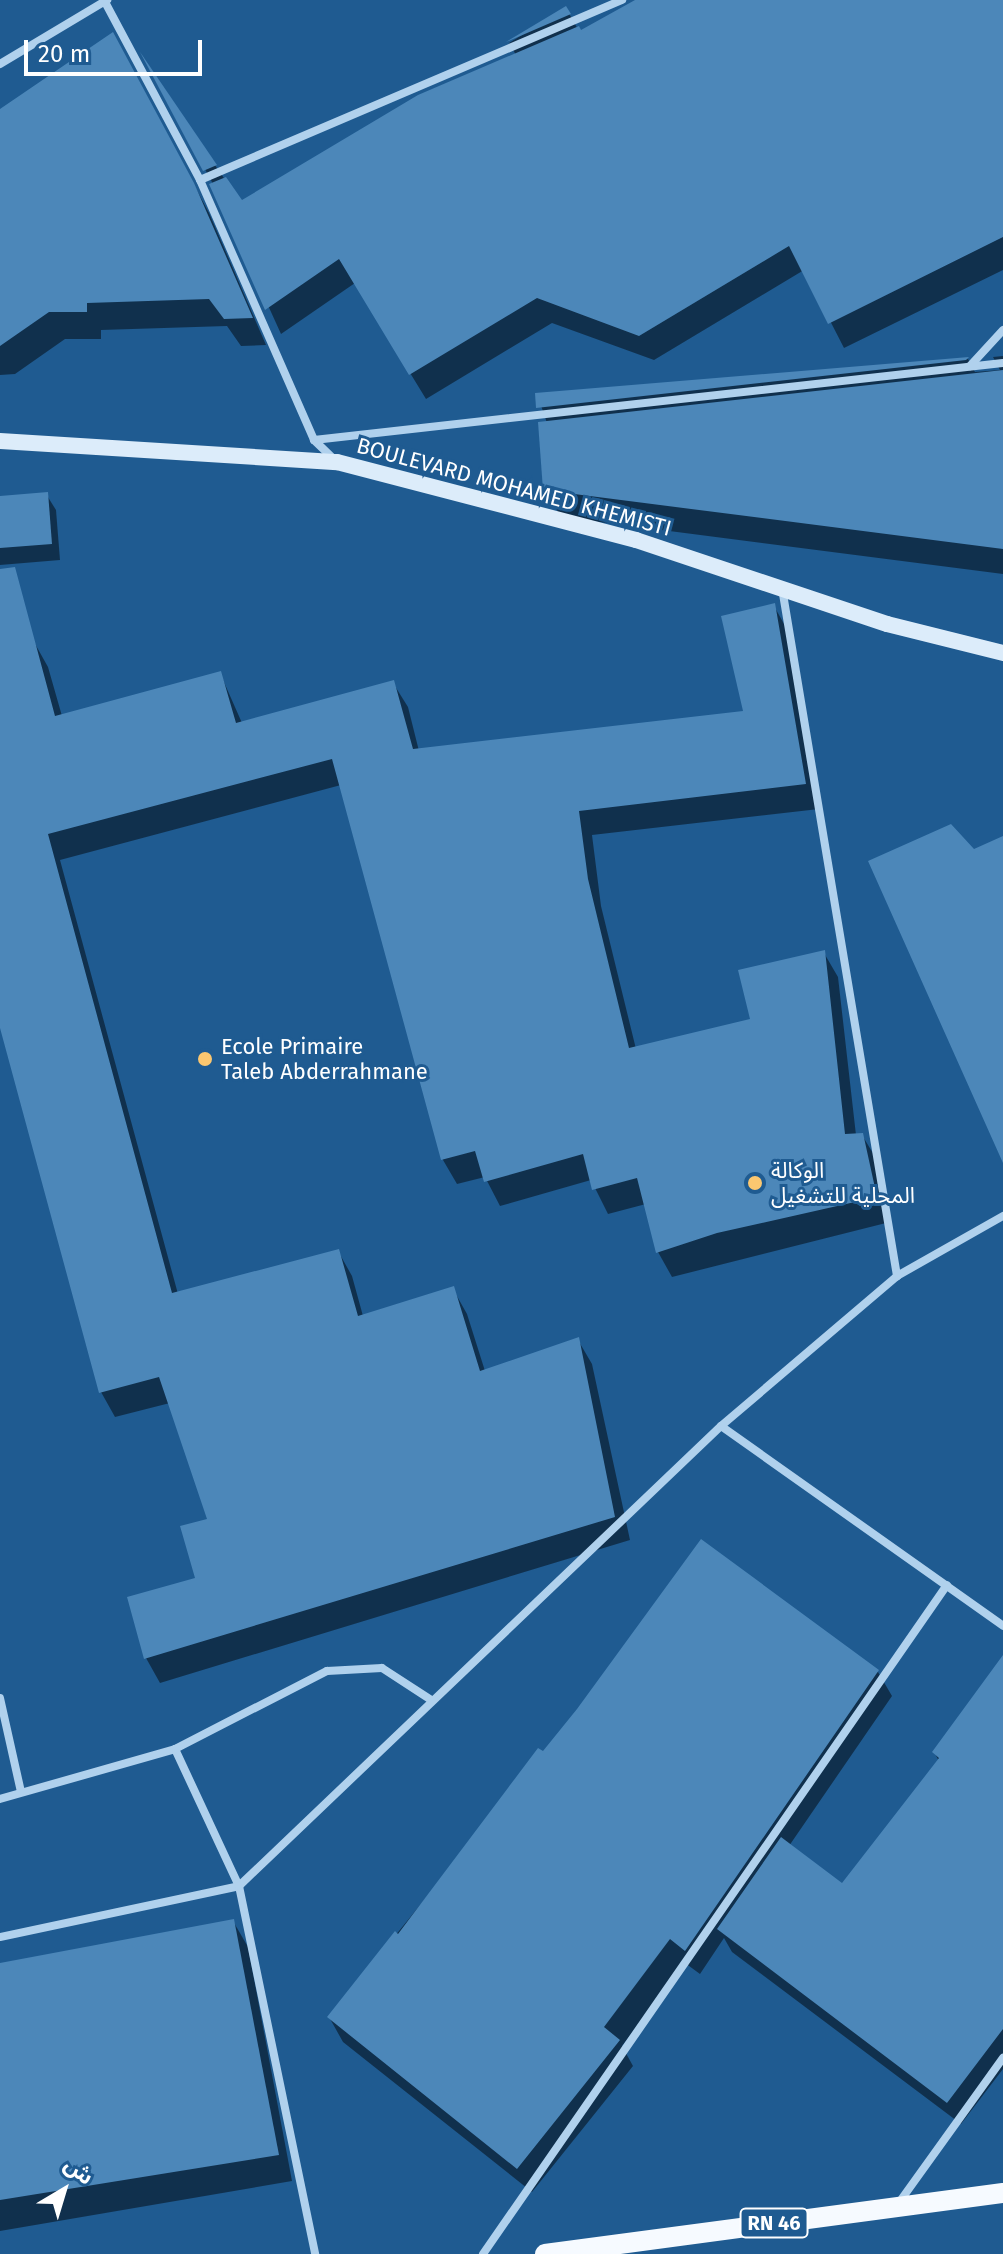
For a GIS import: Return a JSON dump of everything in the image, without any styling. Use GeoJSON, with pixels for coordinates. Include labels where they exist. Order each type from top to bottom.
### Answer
{"type":"FeatureCollection","features":[{"type":"Feature","properties":{"kind":"main road","name":"BOULEVARD MOHAMED KHEMISTI"},"geometry":{"type":"LineString","coordinates":[[0,441],[337,462],[636,540],[887,624],[1003,653]]}},
{"type":"Feature","properties":{"kind":"main road","name":"RN 46"},"geometry":{"type":"LineString","coordinates":[[545,2254],[1003,2193]]}},
{"type":"Feature","properties":{"kind":"street"},"geometry":{"type":"LineString","coordinates":[[200,180],[622,0]]}},
{"type":"Feature","properties":{"kind":"street"},"geometry":{"type":"LineString","coordinates":[[0,64],[106,1],[200,180],[314,440],[337,462]]}},
{"type":"Feature","properties":{"kind":"street"},"geometry":{"type":"LineString","coordinates":[[970,366],[1003,330]]}},
{"type":"Feature","properties":{"kind":"street"},"geometry":{"type":"LineString","coordinates":[[314,440],[1003,363]]}},
{"type":"Feature","properties":{"kind":"street"},"geometry":{"type":"LineString","coordinates":[[782,587],[897,1276]]}},
{"type":"Feature","properties":{"kind":"street"},"geometry":{"type":"LineString","coordinates":[[0,1937],[239,1886],[721,1426],[897,1276],[1002,1219]]}},
{"type":"Feature","properties":{"kind":"street"},"geometry":{"type":"LineString","coordinates":[[721,1426],[1003,1626]]}},
{"type":"Feature","properties":{"kind":"street"},"geometry":{"type":"LineString","coordinates":[[483,2254],[947,1585]]}},
{"type":"Feature","properties":{"kind":"street"},"geometry":{"type":"LineString","coordinates":[[0,1799],[175,1749],[327,1671],[382,1668],[431,1700]]}},
{"type":"Feature","properties":{"kind":"street"},"geometry":{"type":"LineString","coordinates":[[0,1698],[21,1792]]}},
{"type":"Feature","properties":{"kind":"street"},"geometry":{"type":"LineString","coordinates":[[175,1749],[239,1886],[315,2254]]}},
{"type":"Feature","properties":{"kind":"street"},"geometry":{"type":"LineString","coordinates":[[897,2206],[1003,2058]]}},
{"type":"Feature","properties":{"kind":"building"},"geometry":{"type":"Polygon","coordinates":[[[635,0],[1003,0],[1003,237],[828,324],[789,246],[639,336],[537,298],[409,375],[339,259],[265,310],[209,184],[226,177],[242,200],[418,95],[579,26],[581,30],[635,0]]]}},
{"type":"Feature","properties":{"kind":"building"},"geometry":{"type":"Polygon","coordinates":[[[566,6],[571,14],[506,42],[566,6]]]}},
{"type":"Feature","properties":{"kind":"building"},"geometry":{"type":"Polygon","coordinates":[[[113,32],[194,183],[253,318],[224,319],[209,299],[87,303],[87,312],[49,312],[0,346],[0,109],[113,32]]]}},
{"type":"Feature","properties":{"kind":"building"},"geometry":{"type":"Polygon","coordinates":[[[140,52],[217,165],[203,171],[140,52]]]}},
{"type":"Feature","properties":{"kind":"building"},"geometry":{"type":"Polygon","coordinates":[[[969,357],[966,360],[536,408],[535,393],[969,357]]]}},
{"type":"Feature","properties":{"kind":"building"},"geometry":{"type":"Polygon","coordinates":[[[1003,370],[1003,549],[543,490],[538,422],[1003,370]]]}},
{"type":"Feature","properties":{"kind":"building"},"geometry":{"type":"Polygon","coordinates":[[[48,492],[52,544],[0,548],[0,496],[48,492]]]}},
{"type":"Feature","properties":{"kind":"building"},"geometry":{"type":"Polygon","coordinates":[[[15,567],[55,716],[221,671],[236,723],[394,680],[413,749],[743,711],[721,616],[775,603],[806,784],[579,811],[588,879],[629,1048],[750,1019],[738,970],[825,950],[845,1134],[863,1133],[877,1197],[717,1233],[656,1253],[637,1178],[592,1190],[583,1154],[484,1182],[475,1151],[441,1160],[332,759],[48,834],[172,1293],[339,1249],[358,1316],[454,1286],[480,1371],[579,1337],[615,1517],[144,1659],[127,1597],[195,1578],[180,1526],[207,1519],[159,1377],[99,1393],[0,1028],[0,569],[15,567]]]}},
{"type":"Feature","properties":{"kind":"building"},"geometry":{"type":"Polygon","coordinates":[[[951,824],[974,849],[1003,836],[1003,1163],[868,861],[951,824]]]}},
{"type":"Feature","properties":{"kind":"building"},"geometry":{"type":"Polygon","coordinates":[[[701,1539],[879,1670],[685,1951],[670,1939],[604,2027],[620,2040],[517,2169],[327,2017],[395,1931],[398,1934],[538,1748],[543,1751],[577,1709],[701,1539]]]}},
{"type":"Feature","properties":{"kind":"building"},"geometry":{"type":"Polygon","coordinates":[[[1003,1655],[1003,2029],[947,2103],[717,1929],[781,1837],[842,1883],[939,1758],[932,1752],[1003,1655]]]}},
{"type":"Feature","properties":{"kind":"building"},"geometry":{"type":"Polygon","coordinates":[[[234,1919],[279,2155],[0,2200],[0,1963],[234,1919]]]}},
{"type":"Feature","properties":{"kind":"place","name":"Ecole Primaire Taleb Abderrahmane"},"geometry":{"type":"Point","coordinates":[205,1059]}},
{"type":"Feature","properties":{"kind":"place","name":"الوكالة المحلية للتشغيل"},"geometry":{"type":"Point","coordinates":[755,1183]}}]}
